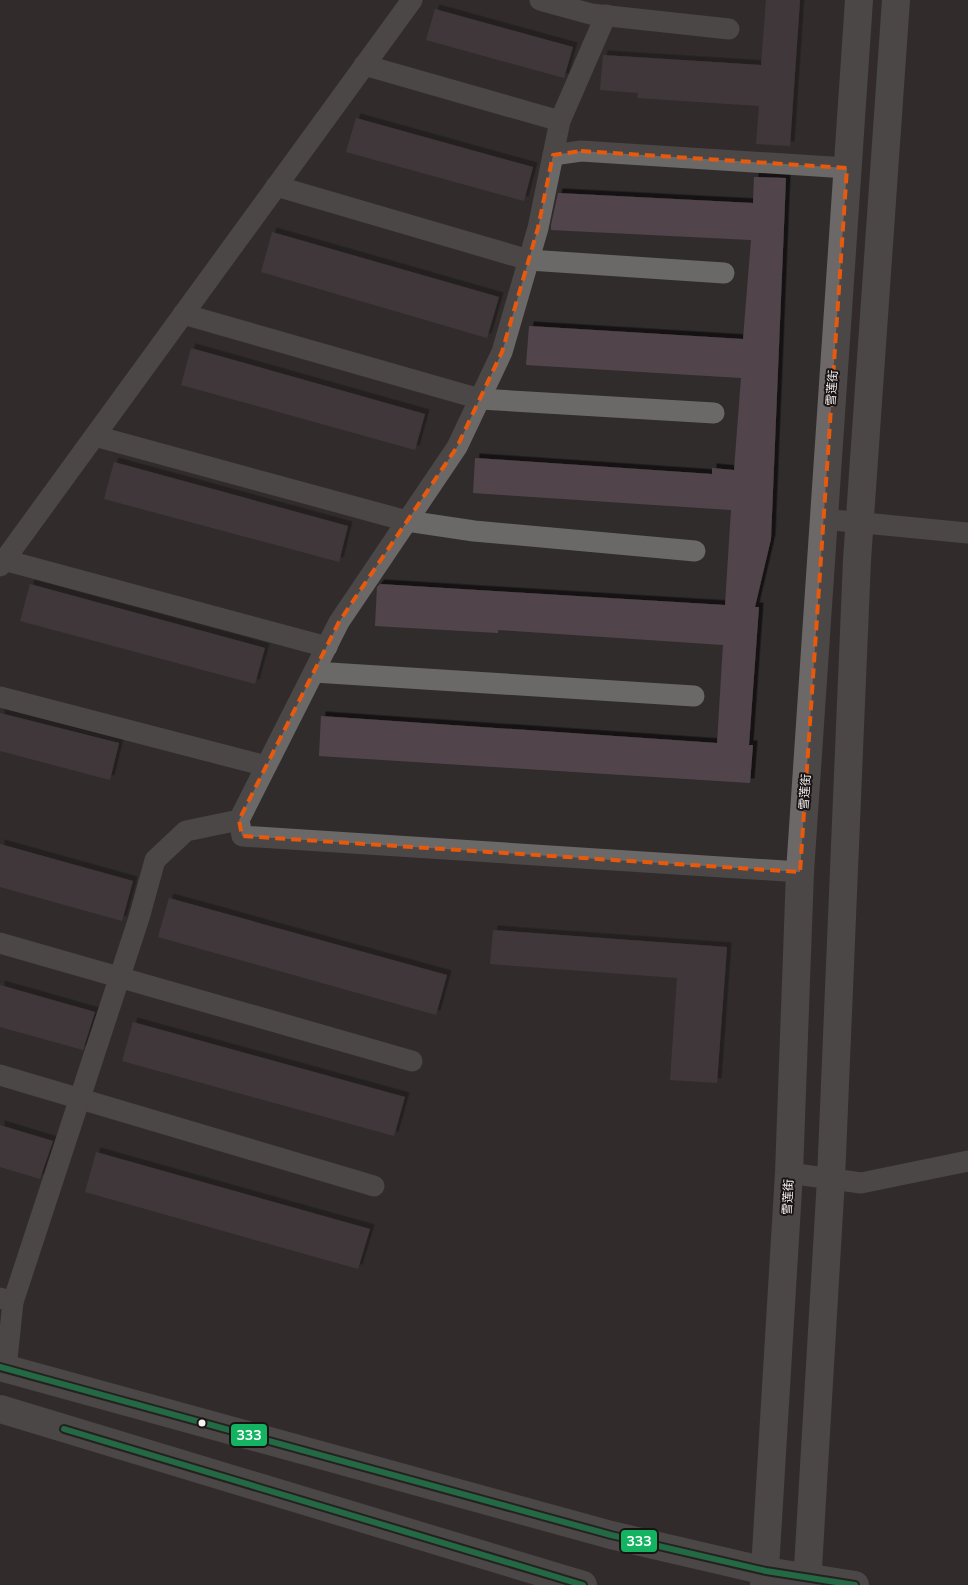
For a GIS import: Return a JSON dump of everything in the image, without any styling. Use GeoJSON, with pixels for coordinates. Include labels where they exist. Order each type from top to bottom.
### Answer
{"type":"FeatureCollection","features":[{"type":"Feature","properties":{"kind":"main road","name":"雪莲街"},"geometry":{"type":"LineString","coordinates":[[765,1578],[789,1173],[800,872],[859,0]]}},
{"type":"Feature","properties":{"kind":"main road"},"geometry":{"type":"LineString","coordinates":[[807,1581],[831,1179],[860,523],[896,0]]}},
{"type":"Feature","properties":{"kind":"main road"},"geometry":{"type":"LineString","coordinates":[[2,1367],[765,1578],[855,1585]]}},
{"type":"Feature","properties":{"kind":"main road"},"geometry":{"type":"LineString","coordinates":[[3,1413],[583,1585]]}},
{"type":"Feature","properties":{"kind":"street"},"geometry":{"type":"LineString","coordinates":[[327,647],[2,563],[412,0]]}},
{"type":"Feature","properties":{"kind":"street"},"geometry":{"type":"LineString","coordinates":[[540,0],[591,14],[729,29]]}},
{"type":"Feature","properties":{"kind":"street"},"geometry":{"type":"LineString","coordinates":[[606,15],[560,121],[538,228],[502,352],[457,446],[339,622],[239,820],[242,836],[800,872]]}},
{"type":"Feature","properties":{"kind":"street"},"geometry":{"type":"LineString","coordinates":[[364,65],[560,121]]}},
{"type":"Feature","properties":{"kind":"street"},"geometry":{"type":"LineString","coordinates":[[553,155],[581,151],[847,168]]}},
{"type":"Feature","properties":{"kind":"street"},"geometry":{"type":"LineString","coordinates":[[276,186],[529,260],[724,273]]}},
{"type":"Feature","properties":{"kind":"street"},"geometry":{"type":"LineString","coordinates":[[183,314],[480,399],[714,413]]}},
{"type":"Feature","properties":{"kind":"street"},"geometry":{"type":"LineString","coordinates":[[95,436],[407,521],[474,531],[695,551]]}},
{"type":"Feature","properties":{"kind":"street"},"geometry":{"type":"LineString","coordinates":[[823,519],[968,533]]}},
{"type":"Feature","properties":{"kind":"street"},"geometry":{"type":"LineString","coordinates":[[314,672],[694,696]]}},
{"type":"Feature","properties":{"kind":"street"},"geometry":{"type":"LineString","coordinates":[[0,697],[266,766]]}},
{"type":"Feature","properties":{"kind":"street"},"geometry":{"type":"LineString","coordinates":[[2,1367],[7,1300],[80,1099],[155,860],[186,832],[239,820]]}},
{"type":"Feature","properties":{"kind":"street"},"geometry":{"type":"LineString","coordinates":[[0,943],[412,1061]]}},
{"type":"Feature","properties":{"kind":"street"},"geometry":{"type":"LineString","coordinates":[[0,1075],[374,1186]]}},
{"type":"Feature","properties":{"kind":"street"},"geometry":{"type":"LineString","coordinates":[[789,1173],[861,1183],[968,1160]]}},
{"type":"Feature","properties":{"kind":"highlighted area"},"geometry":{"type":"Polygon","coordinates":[[[581,151],[847,168],[800,872],[242,836],[239,820],[339,622],[457,447],[502,352],[538,228],[553,155],[581,151]]]}},
{"type":"Feature","properties":{"kind":"building"},"geometry":{"type":"Polygon","coordinates":[[[766,0],[800,0],[790,146],[756,144],[759,106],[637,98],[638,93],[600,90],[603,55],[761,65],[766,0]]]}},
{"type":"Feature","properties":{"kind":"building"},"geometry":{"type":"Polygon","coordinates":[[[435,9],[573,47],[564,78],[426,40],[435,9]]]}},
{"type":"Feature","properties":{"kind":"building"},"geometry":{"type":"Polygon","coordinates":[[[356,118],[533,167],[524,201],[346,152],[356,118]]]}},
{"type":"Feature","properties":{"kind":"building"},"geometry":{"type":"Polygon","coordinates":[[[754,177],[786,178],[771,539],[755,607],[759,607],[749,745],[753,745],[750,783],[319,756],[321,716],[717,743],[723,645],[498,630],[498,633],[375,626],[377,587],[380,584],[725,605],[731,510],[473,493],[475,458],[712,474],[712,468],[734,470],[741,378],[526,365],[529,326],[743,339],[751,240],[551,230],[551,225],[558,193],[753,203],[754,177]]]}},
{"type":"Feature","properties":{"kind":"building"},"geometry":{"type":"Polygon","coordinates":[[[272,232],[499,297],[487,338],[261,272],[272,232]]]}},
{"type":"Feature","properties":{"kind":"building"},"geometry":{"type":"Polygon","coordinates":[[[191,348],[425,414],[415,450],[181,385],[191,348]]]}},
{"type":"Feature","properties":{"kind":"building"},"geometry":{"type":"Polygon","coordinates":[[[114,462],[348,526],[339,562],[104,499],[114,462]]]}},
{"type":"Feature","properties":{"kind":"building"},"geometry":{"type":"Polygon","coordinates":[[[30,584],[265,648],[255,684],[20,621],[30,584]]]}},
{"type":"Feature","properties":{"kind":"building"},"geometry":{"type":"Polygon","coordinates":[[[0,713],[119,743],[110,780],[0,751],[0,713]]]}},
{"type":"Feature","properties":{"kind":"building"},"geometry":{"type":"Polygon","coordinates":[[[0,844],[133,881],[122,921],[0,887],[0,844]]]}},
{"type":"Feature","properties":{"kind":"building"},"geometry":{"type":"Polygon","coordinates":[[[169,898],[447,975],[436,1015],[158,937],[169,898]]]}},
{"type":"Feature","properties":{"kind":"building"},"geometry":{"type":"Polygon","coordinates":[[[493,930],[727,947],[717,1083],[670,1080],[677,978],[490,964],[493,930]]]}},
{"type":"Feature","properties":{"kind":"building"},"geometry":{"type":"Polygon","coordinates":[[[0,985],[95,1012],[83,1050],[0,1027],[0,985]]]}},
{"type":"Feature","properties":{"kind":"building"},"geometry":{"type":"Polygon","coordinates":[[[133,1022],[405,1097],[394,1136],[122,1061],[133,1022]]]}},
{"type":"Feature","properties":{"kind":"building"},"geometry":{"type":"Polygon","coordinates":[[[0,1125],[53,1141],[40,1179],[0,1167],[0,1125]]]}},
{"type":"Feature","properties":{"kind":"building"},"geometry":{"type":"Polygon","coordinates":[[[96,1152],[370,1229],[358,1269],[85,1192],[96,1152]]]}},
{"type":"Feature","properties":{"kind":"transit line","name":"333"},"geometry":{"type":"LineString","coordinates":[[0,1367],[611,1535],[766,1571],[855,1585]]}},
{"type":"Feature","properties":{"kind":"transit line","name":"333"},"geometry":{"type":"LineString","coordinates":[[64,1429],[583,1585]]}}]}
